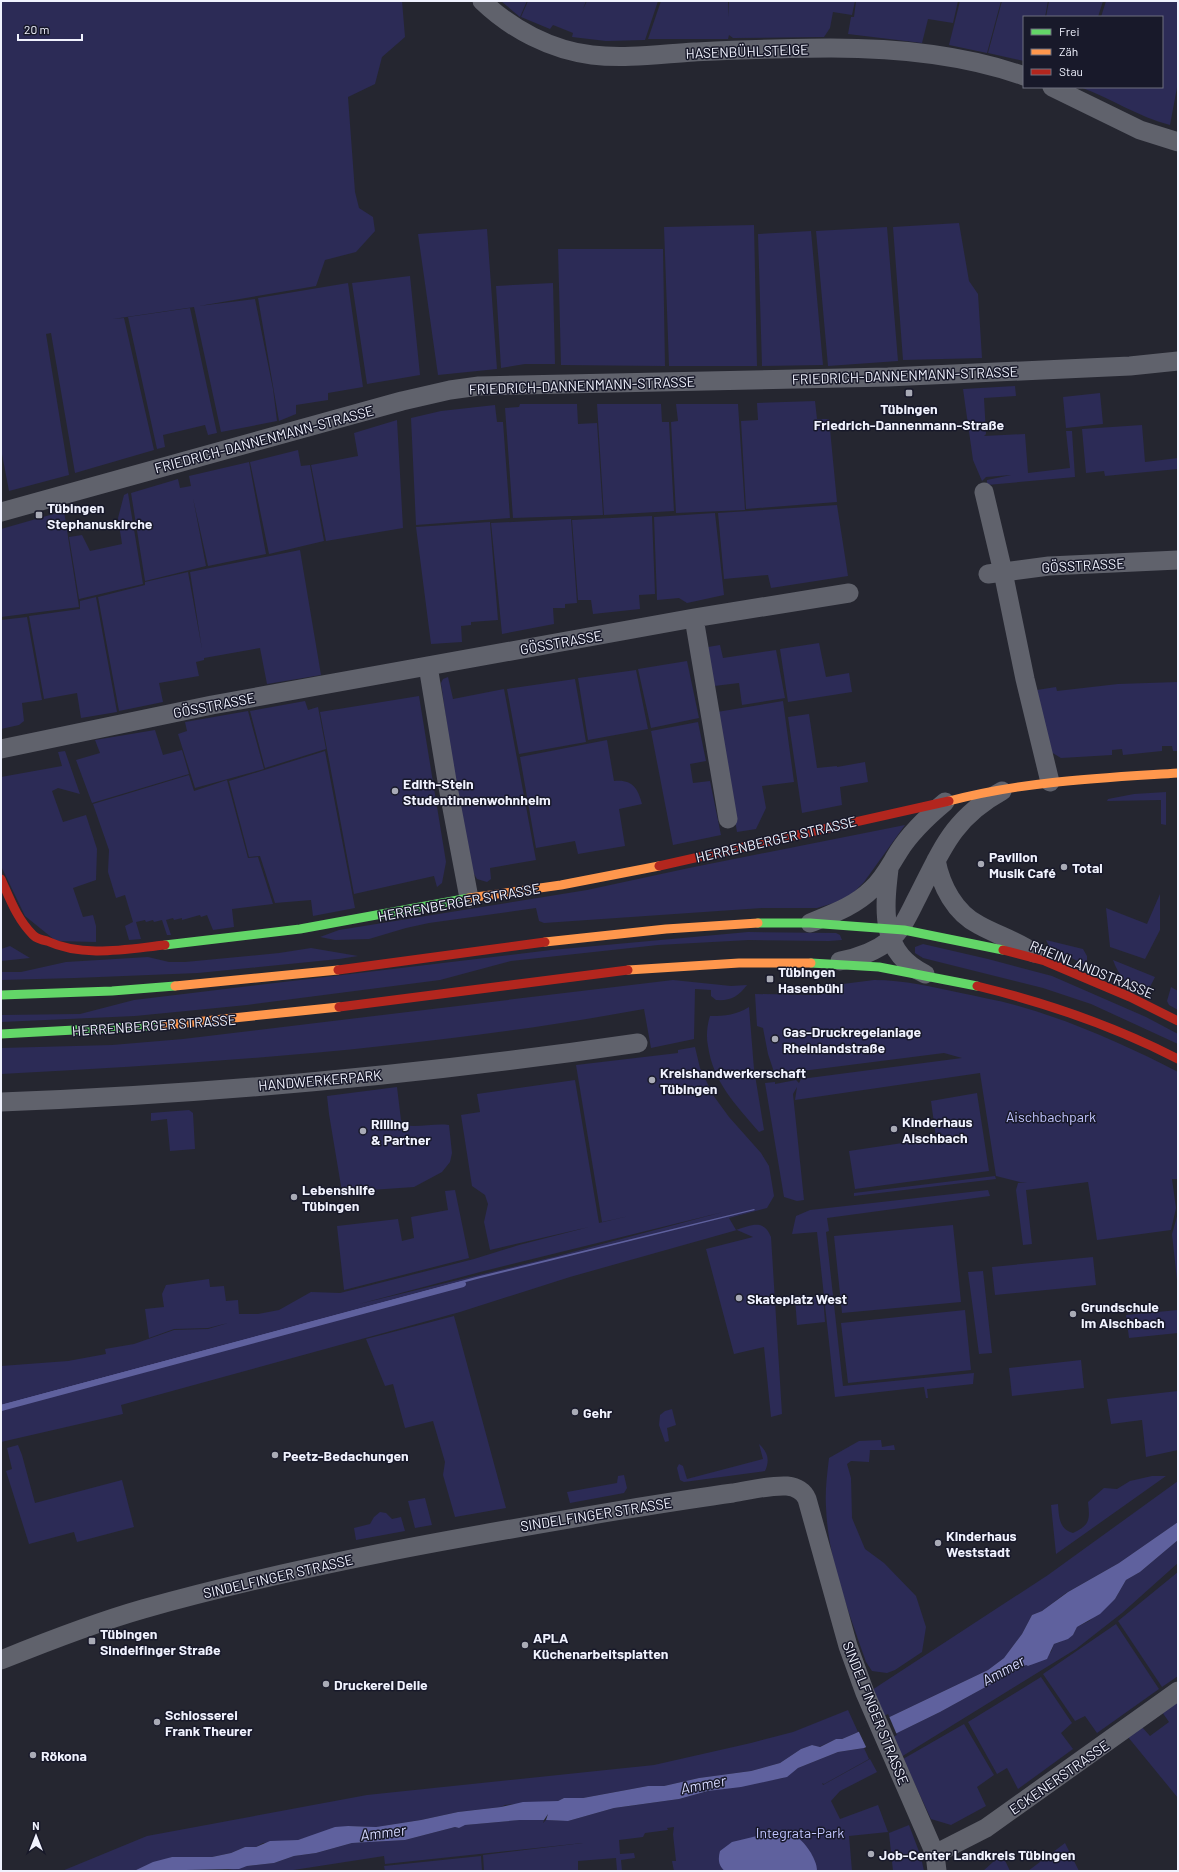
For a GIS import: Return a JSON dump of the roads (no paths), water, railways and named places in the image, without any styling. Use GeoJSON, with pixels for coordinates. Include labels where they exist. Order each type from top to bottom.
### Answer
{"type":"FeatureCollection","features":[{"type":"Feature","properties":{"kind":"main road","name":"HERRENBERGER STRASSE"},"geometry":{"type":"LineString","coordinates":[[1,879],[18,916],[34,936],[57,946],[76,950],[110,951],[300,930],[470,898],[561,885],[632,872],[751,844],[1005,789],[1050,782],[1178,773]]}},
{"type":"Feature","properties":{"kind":"main road","name":"HERRENBERGER STRASSE"},"geometry":{"type":"LineString","coordinates":[[1,995],[112,991],[206,984],[347,969],[563,940],[715,925],[810,923],[892,933]]}},
{"type":"Feature","properties":{"kind":"main road","name":"RHEINLANDSTRASSE"},"geometry":{"type":"LineString","coordinates":[[892,933],[993,947],[1045,961],[1130,997],[1178,1022]]}},
{"type":"Feature","properties":{"kind":"main road","name":"HERRENBERGER STRASSE"},"geometry":{"type":"LineString","coordinates":[[1,1034],[112,1030],[221,1021],[652,968],[733,963],[832,963],[889,968],[928,975]]}},
{"type":"Feature","properties":{"kind":"main road"},"geometry":{"type":"LineString","coordinates":[[928,975],[995,990],[1067,1011],[1099,1023],[1178,1059]]}},
{"type":"Feature","properties":{"kind":"street","name":"HASENBÜHLSTEIGE"},"geometry":{"type":"LineString","coordinates":[[482,1],[506,21],[528,34],[558,47],[591,55],[612,56],[724,51],[869,48],[959,57],[999,67],[1023,76]]}},
{"type":"Feature","properties":{"kind":"street"},"geometry":{"type":"LineString","coordinates":[[1054,88],[1140,130],[1178,142]]}},
{"type":"Feature","properties":{"kind":"street","name":"FRIEDRICH-DANNENMANN-STRASSE"},"geometry":{"type":"LineString","coordinates":[[1,512],[398,402],[450,390],[479,386],[888,377],[1130,366],[1178,361]]}},
{"type":"Feature","properties":{"kind":"street"},"geometry":{"type":"LineString","coordinates":[[984,492],[996,573],[1050,782]]}},
{"type":"Feature","properties":{"kind":"street","name":"GÖSSTRASSE"},"geometry":{"type":"LineString","coordinates":[[996,573],[1049,566],[1178,560]]}},
{"type":"Feature","properties":{"kind":"street","name":"GÖSSTRASSE"},"geometry":{"type":"LineString","coordinates":[[1,749],[212,705],[694,618],[849,592]]}},
{"type":"Feature","properties":{"kind":"street"},"geometry":{"type":"LineString","coordinates":[[694,618],[728,819]]}},
{"type":"Feature","properties":{"kind":"street"},"geometry":{"type":"LineString","coordinates":[[428,666],[448,788],[470,898]]}},
{"type":"Feature","properties":{"kind":"street","name":"HERRENBERGER STRASSE"},"geometry":{"type":"LineString","coordinates":[[832,963],[863,955],[892,933],[946,842],[964,818],[982,802],[1005,789]]}},
{"type":"Feature","properties":{"kind":"street","name":"HERRENBERGER STRASSE"},"geometry":{"type":"LineString","coordinates":[[810,923],[836,912],[858,900],[873,888],[889,869],[898,852],[918,825],[945,802]]}},
{"type":"Feature","properties":{"kind":"street"},"geometry":{"type":"LineString","coordinates":[[936,860],[944,887],[961,911],[978,925],[1020,943],[1045,961]]}},
{"type":"Feature","properties":{"kind":"street","name":"HERRENBERGER STRASSE"},"geometry":{"type":"LineString","coordinates":[[889,869],[885,902],[892,933],[902,958],[917,970],[928,975]]}},
{"type":"Feature","properties":{"kind":"street","name":"HANDWERKERPARK"},"geometry":{"type":"LineString","coordinates":[[1,1102],[174,1092],[334,1080],[498,1063],[638,1043]]}},
{"type":"Feature","properties":{"kind":"street","name":"SINDELFINGER STRASSE"},"geometry":{"type":"LineString","coordinates":[[1,1660],[57,1637],[143,1609],[328,1564],[529,1525],[770,1486],[785,1486],[800,1490],[807,1499],[848,1646],[874,1715],[936,1863]]}},
{"type":"Feature","properties":{"kind":"street","name":"ECKENERSTRASSE"},"geometry":{"type":"LineString","coordinates":[[936,1863],[1178,1691]]}},
{"type":"Feature","properties":{"kind":"water"},"geometry":{"type":"Polygon","coordinates":[[[754,1209],[755,1210],[477,1279],[1,1406],[476,1277],[754,1209]]]}},
{"type":"Feature","properties":{"kind":"water","name":"Ammer"},"geometry":{"type":"Polygon","coordinates":[[[1178,1522],[1178,1540],[1140,1572],[1126,1580],[1115,1599],[1100,1614],[1077,1627],[1073,1635],[1068,1639],[1054,1644],[1047,1659],[1028,1666],[1026,1665],[940,1712],[891,1736],[864,1748],[838,1752],[798,1768],[787,1777],[741,1787],[708,1791],[679,1799],[614,1808],[568,1821],[546,1820],[548,1814],[544,1820],[520,1820],[465,1825],[459,1828],[455,1827],[405,1840],[352,1843],[316,1853],[294,1856],[274,1863],[247,1866],[239,1869],[134,1871],[153,1862],[172,1857],[212,1857],[231,1853],[245,1847],[256,1847],[270,1841],[298,1840],[335,1827],[376,1827],[421,1820],[458,1812],[501,1807],[523,1802],[558,1801],[564,1798],[583,1798],[648,1786],[664,1786],[699,1778],[751,1771],[780,1763],[801,1749],[812,1745],[820,1747],[836,1739],[842,1739],[988,1670],[1004,1658],[1022,1634],[1032,1615],[1042,1611],[1068,1592],[1119,1563],[1178,1522]]]}},
{"type":"Feature","properties":{"kind":"water"},"geometry":{"type":"Polygon","coordinates":[[[769,1829],[793,1836],[801,1841],[811,1853],[816,1864],[817,1871],[725,1871],[721,1867],[719,1862],[720,1851],[732,1842],[757,1836],[769,1829]]]}},
{"type":"Feature","properties":{"kind":"waterway"},"geometry":{"type":"LineString","coordinates":[[1,1408],[463,1284]]}},
{"type":"Feature","properties":{"kind":"place","name":"Tübingen Friedrich-Dannenmann-Straße"},"geometry":{"type":"Point","coordinates":[909,393]}},
{"type":"Feature","properties":{"kind":"place","name":"Tübingen Stephanuskirche"},"geometry":{"type":"Point","coordinates":[39,515]}},
{"type":"Feature","properties":{"kind":"place","name":"Edith-Stein Studentinnenwohnheim"},"geometry":{"type":"Point","coordinates":[395,791]}},
{"type":"Feature","properties":{"kind":"place","name":"Pavillon Musik Café"},"geometry":{"type":"Point","coordinates":[981,864]}},
{"type":"Feature","properties":{"kind":"place","name":"Total"},"geometry":{"type":"Point","coordinates":[1064,867]}},
{"type":"Feature","properties":{"kind":"place","name":"Tübingen Hasenbühl"},"geometry":{"type":"Point","coordinates":[770,979]}},
{"type":"Feature","properties":{"kind":"place","name":"Gas-Druckregelanlage Rheinlandstraße"},"geometry":{"type":"Point","coordinates":[775,1039]}},
{"type":"Feature","properties":{"kind":"place","name":"Kreishandwerkerschaft Tübingen"},"geometry":{"type":"Point","coordinates":[652,1080]}},
{"type":"Feature","properties":{"kind":"place","name":"Kinderhaus Aischbach"},"geometry":{"type":"Point","coordinates":[894,1129]}},
{"type":"Feature","properties":{"kind":"place","name":"Rilling & Partner"},"geometry":{"type":"Point","coordinates":[363,1131]}},
{"type":"Feature","properties":{"kind":"place","name":"Lebenshilfe Tübingen"},"geometry":{"type":"Point","coordinates":[294,1197]}},
{"type":"Feature","properties":{"kind":"place","name":"Skateplatz West"},"geometry":{"type":"Point","coordinates":[739,1298]}},
{"type":"Feature","properties":{"kind":"place","name":"Grundschule im Aischbach"},"geometry":{"type":"Point","coordinates":[1073,1314]}},
{"type":"Feature","properties":{"kind":"place","name":"Gehr"},"geometry":{"type":"Point","coordinates":[575,1412]}},
{"type":"Feature","properties":{"kind":"place","name":"Peetz-Bedachungen"},"geometry":{"type":"Point","coordinates":[275,1455]}},
{"type":"Feature","properties":{"kind":"place","name":"Kinderhaus Weststadt"},"geometry":{"type":"Point","coordinates":[938,1543]}},
{"type":"Feature","properties":{"kind":"place","name":"Tübingen Sindelfinger Straße"},"geometry":{"type":"Point","coordinates":[92,1641]}},
{"type":"Feature","properties":{"kind":"place","name":"APLA Küchenarbeitsplatten"},"geometry":{"type":"Point","coordinates":[525,1645]}},
{"type":"Feature","properties":{"kind":"place","name":"Druckerei Deile"},"geometry":{"type":"Point","coordinates":[326,1684]}},
{"type":"Feature","properties":{"kind":"place","name":"Schlosserei Frank Theurer"},"geometry":{"type":"Point","coordinates":[157,1722]}},
{"type":"Feature","properties":{"kind":"place","name":"Rökona"},"geometry":{"type":"Point","coordinates":[33,1755]}},
{"type":"Feature","properties":{"kind":"place","name":"Job-Center Landkreis Tübingen"},"geometry":{"type":"Point","coordinates":[871,1854]}},
{"type":"Feature","properties":{"kind":"park label","name":"Aischbachpark"},"geometry":{"type":"Point","coordinates":[1051,1116]}},
{"type":"Feature","properties":{"kind":"park label","name":"Integrata-Park"},"geometry":{"type":"Point","coordinates":[800,1832]}}]}
